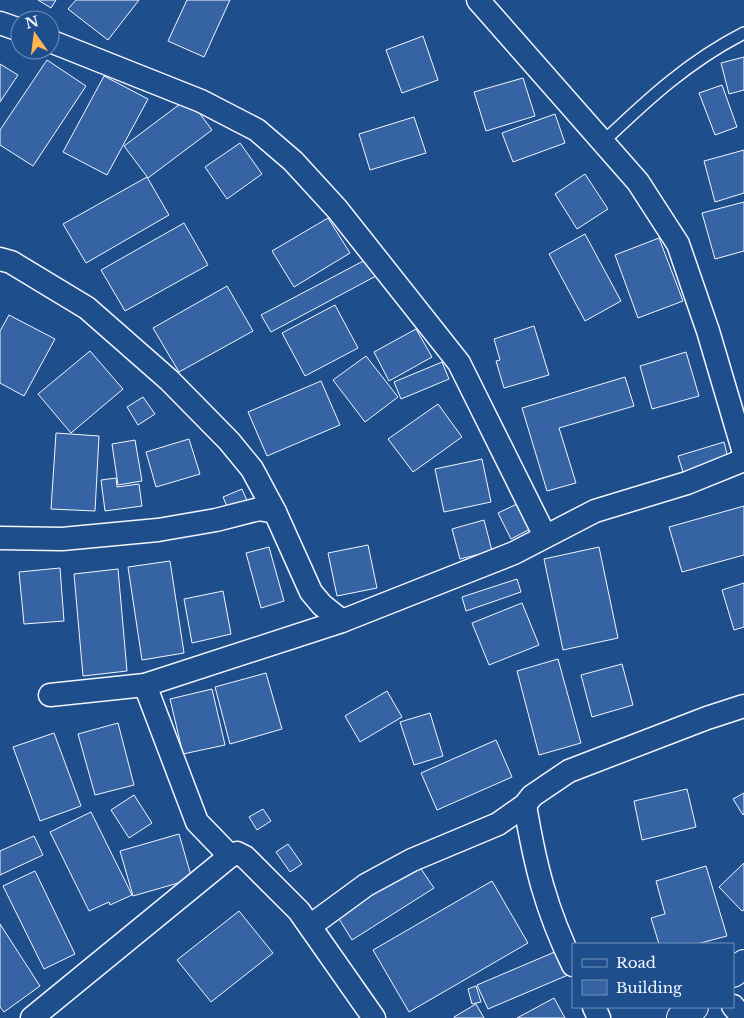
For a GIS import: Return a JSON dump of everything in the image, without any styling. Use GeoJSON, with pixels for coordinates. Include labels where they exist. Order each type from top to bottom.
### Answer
{"type":"FeatureCollection","features":[{"type":"Feature","properties":{"kind":"street"},"geometry":{"type":"LineString","coordinates":[[478,0],[638,182],[678,244],[708,331],[744,453]]}},
{"type":"Feature","properties":{"kind":"street"},"geometry":{"type":"LineString","coordinates":[[60,45],[201,101],[257,130],[292,161],[337,209],[459,363],[545,536]]}},
{"type":"Feature","properties":{"kind":"street"},"geometry":{"type":"LineString","coordinates":[[0,259],[11,262],[87,308],[169,380],[229,441],[252,469],[311,592],[322,605],[342,621]]}},
{"type":"Feature","properties":{"kind":"street"},"geometry":{"type":"LineString","coordinates":[[50,695],[145,685],[342,621],[514,553],[595,511],[687,483],[744,460]]}},
{"type":"Feature","properties":{"kind":"street"},"geometry":{"type":"LineString","coordinates":[[0,538],[62,539],[133,533],[216,520],[259,509],[274,512]]}},
{"type":"Feature","properties":{"kind":"street"},"geometry":{"type":"LineString","coordinates":[[145,685],[197,822],[230,856]]}},
{"type":"Feature","properties":{"kind":"street"},"geometry":{"type":"LineString","coordinates":[[310,926],[366,885],[419,857],[498,824],[525,805],[532,796],[569,772],[707,718],[744,706]]}},
{"type":"Feature","properties":{"kind":"street"},"geometry":{"type":"LineString","coordinates":[[525,805],[532,848],[544,894],[554,927],[572,963]]}},
{"type":"Feature","properties":{"kind":"street"},"geometry":{"type":"LineString","coordinates":[[32,1018],[230,856],[237,853],[245,857],[299,911],[374,1018]]}},
{"type":"Feature","properties":{"kind":"street"},"geometry":{"type":"LineString","coordinates":[[734,973],[744,964]]}},
{"type":"Feature","properties":{"kind":"street"},"geometry":{"type":"LineString","coordinates":[[734,1007],[743,1018]]}},
{"type":"Feature","properties":{"kind":"street"},"geometry":{"type":"LineString","coordinates":[[681,1018],[693,1008]]}},
{"type":"Feature","properties":{"kind":"lane"},"geometry":{"type":"LineString","coordinates":[[603,142],[662,85],[716,47],[744,33]]}},
{"type":"Feature","properties":{"kind":"building"},"geometry":{"type":"Polygon","coordinates":[[[38,0],[56,0],[51,8],[38,0]]]}},
{"type":"Feature","properties":{"kind":"building"},"geometry":{"type":"Polygon","coordinates":[[[76,0],[139,0],[108,40],[68,9],[76,0]]]}},
{"type":"Feature","properties":{"kind":"building"},"geometry":{"type":"Polygon","coordinates":[[[187,0],[230,0],[204,57],[168,41],[187,0]]]}},
{"type":"Feature","properties":{"kind":"building"},"geometry":{"type":"Polygon","coordinates":[[[423,36],[438,80],[402,93],[386,50],[423,36]]]}},
{"type":"Feature","properties":{"kind":"building"},"geometry":{"type":"Polygon","coordinates":[[[744,57],[744,90],[729,94],[721,63],[744,57]]]}},
{"type":"Feature","properties":{"kind":"building"},"geometry":{"type":"Polygon","coordinates":[[[47,60],[86,86],[33,166],[0,145],[0,130],[47,60]]]}},
{"type":"Feature","properties":{"kind":"building"},"geometry":{"type":"Polygon","coordinates":[[[0,64],[18,75],[0,102],[0,64]]]}},
{"type":"Feature","properties":{"kind":"building"},"geometry":{"type":"Polygon","coordinates":[[[104,76],[148,99],[107,175],[63,152],[104,76]]]}},
{"type":"Feature","properties":{"kind":"building"},"geometry":{"type":"Polygon","coordinates":[[[523,78],[535,116],[486,131],[474,92],[523,78]]]}},
{"type":"Feature","properties":{"kind":"building"},"geometry":{"type":"Polygon","coordinates":[[[722,85],[737,127],[715,135],[699,93],[722,85]]]}},
{"type":"Feature","properties":{"kind":"building"},"geometry":{"type":"Polygon","coordinates":[[[188,98],[212,130],[148,178],[124,146],[188,98]]]}},
{"type":"Feature","properties":{"kind":"building"},"geometry":{"type":"Polygon","coordinates":[[[555,114],[565,143],[513,162],[502,133],[555,114]]]}},
{"type":"Feature","properties":{"kind":"building"},"geometry":{"type":"Polygon","coordinates":[[[414,117],[426,153],[370,170],[359,134],[414,117]]]}},
{"type":"Feature","properties":{"kind":"building"},"geometry":{"type":"Polygon","coordinates":[[[240,143],[262,174],[227,199],[205,167],[240,143]]]}},
{"type":"Feature","properties":{"kind":"building"},"geometry":{"type":"Polygon","coordinates":[[[744,150],[744,193],[715,202],[704,161],[744,150]]]}},
{"type":"Feature","properties":{"kind":"building"},"geometry":{"type":"Polygon","coordinates":[[[585,174],[608,209],[577,229],[555,194],[585,174]]]}},
{"type":"Feature","properties":{"kind":"building"},"geometry":{"type":"Polygon","coordinates":[[[147,177],[169,215],[86,263],[63,224],[147,177]]]}},
{"type":"Feature","properties":{"kind":"building"},"geometry":{"type":"Polygon","coordinates":[[[744,202],[744,251],[715,259],[702,213],[744,202]]]}},
{"type":"Feature","properties":{"kind":"building"},"geometry":{"type":"Polygon","coordinates":[[[328,218],[350,253],[294,287],[272,251],[328,218]]]}},
{"type":"Feature","properties":{"kind":"building"},"geometry":{"type":"Polygon","coordinates":[[[184,223],[208,265],[125,311],[101,270],[184,223]]]}},
{"type":"Feature","properties":{"kind":"building"},"geometry":{"type":"Polygon","coordinates":[[[585,234],[621,301],[585,321],[549,254],[585,234]]]}},
{"type":"Feature","properties":{"kind":"building"},"geometry":{"type":"Polygon","coordinates":[[[659,238],[683,301],[638,318],[615,255],[659,238]]]}},
{"type":"Feature","properties":{"kind":"building"},"geometry":{"type":"Polygon","coordinates":[[[367,259],[376,276],[271,332],[261,315],[367,259]]]}},
{"type":"Feature","properties":{"kind":"building"},"geometry":{"type":"Polygon","coordinates":[[[227,286],[253,331],[179,372],[153,328],[227,286]]]}},
{"type":"Feature","properties":{"kind":"building"},"geometry":{"type":"Polygon","coordinates":[[[335,305],[358,348],[305,376],[282,333],[335,305]]]}},
{"type":"Feature","properties":{"kind":"building"},"geometry":{"type":"Polygon","coordinates":[[[9,315],[55,339],[24,396],[0,383],[0,331],[9,315]]]}},
{"type":"Feature","properties":{"kind":"building"},"geometry":{"type":"Polygon","coordinates":[[[534,326],[549,375],[504,388],[496,361],[500,360],[494,339],[534,326]]]}},
{"type":"Feature","properties":{"kind":"building"},"geometry":{"type":"Polygon","coordinates":[[[416,329],[432,357],[389,381],[374,352],[416,329]]]}},
{"type":"Feature","properties":{"kind":"building"},"geometry":{"type":"Polygon","coordinates":[[[90,351],[123,389],[71,433],[38,394],[90,351]]]}},
{"type":"Feature","properties":{"kind":"building"},"geometry":{"type":"Polygon","coordinates":[[[686,352],[699,396],[652,409],[640,366],[686,352]]]}},
{"type":"Feature","properties":{"kind":"building"},"geometry":{"type":"Polygon","coordinates":[[[366,356],[398,397],[365,422],[333,380],[366,356]]]}},
{"type":"Feature","properties":{"kind":"building"},"geometry":{"type":"Polygon","coordinates":[[[442,362],[449,379],[401,399],[394,382],[442,362]]]}},
{"type":"Feature","properties":{"kind":"building"},"geometry":{"type":"Polygon","coordinates":[[[625,377],[634,406],[559,428],[576,483],[547,491],[522,408],[625,377]]]}},
{"type":"Feature","properties":{"kind":"building"},"geometry":{"type":"Polygon","coordinates":[[[321,381],[340,425],[267,456],[248,412],[321,381]]]}},
{"type":"Feature","properties":{"kind":"building"},"geometry":{"type":"Polygon","coordinates":[[[143,397],[155,414],[138,425],[127,407],[143,397]]]}},
{"type":"Feature","properties":{"kind":"building"},"geometry":{"type":"Polygon","coordinates":[[[438,404],[462,437],[413,472],[388,439],[438,404]]]}},
{"type":"Feature","properties":{"kind":"building"},"geometry":{"type":"Polygon","coordinates":[[[56,433],[99,436],[95,511],[51,509],[56,433]]]}},
{"type":"Feature","properties":{"kind":"building"},"geometry":{"type":"Polygon","coordinates":[[[189,439],[200,474],[156,487],[146,452],[189,439]]]}},
{"type":"Feature","properties":{"kind":"building"},"geometry":{"type":"Polygon","coordinates":[[[135,440],[142,481],[118,485],[112,444],[135,440]]]}},
{"type":"Feature","properties":{"kind":"building"},"geometry":{"type":"Polygon","coordinates":[[[724,442],[728,458],[683,472],[678,456],[724,442]]]}},
{"type":"Feature","properties":{"kind":"building"},"geometry":{"type":"Polygon","coordinates":[[[482,459],[491,502],[444,512],[435,469],[482,459]]]}},
{"type":"Feature","properties":{"kind":"building"},"geometry":{"type":"Polygon","coordinates":[[[116,478],[117,487],[139,484],[142,506],[105,511],[101,480],[116,478]]]}},
{"type":"Feature","properties":{"kind":"building"},"geometry":{"type":"Polygon","coordinates":[[[242,489],[248,503],[229,511],[223,497],[242,489]]]}},
{"type":"Feature","properties":{"kind":"building"},"geometry":{"type":"Polygon","coordinates":[[[517,504],[530,529],[511,539],[498,513],[517,504]]]}},
{"type":"Feature","properties":{"kind":"building"},"geometry":{"type":"Polygon","coordinates":[[[744,506],[744,555],[682,572],[669,527],[744,506]]]}},
{"type":"Feature","properties":{"kind":"building"},"geometry":{"type":"Polygon","coordinates":[[[484,520],[492,551],[460,559],[452,529],[484,520]]]}},
{"type":"Feature","properties":{"kind":"building"},"geometry":{"type":"Polygon","coordinates":[[[368,545],[377,588],[337,596],[328,553],[368,545]]]}},
{"type":"Feature","properties":{"kind":"building"},"geometry":{"type":"Polygon","coordinates":[[[269,547],[284,601],[261,608],[246,553],[269,547]]]}},
{"type":"Feature","properties":{"kind":"building"},"geometry":{"type":"Polygon","coordinates":[[[599,547],[618,638],[563,650],[544,559],[599,547]]]}},
{"type":"Feature","properties":{"kind":"building"},"geometry":{"type":"Polygon","coordinates":[[[170,561],[184,653],[142,660],[128,567],[170,561]]]}},
{"type":"Feature","properties":{"kind":"building"},"geometry":{"type":"Polygon","coordinates":[[[60,568],[64,621],[24,624],[19,572],[60,568]]]}},
{"type":"Feature","properties":{"kind":"building"},"geometry":{"type":"Polygon","coordinates":[[[118,569],[127,671],[83,676],[74,574],[118,569]]]}},
{"type":"Feature","properties":{"kind":"building"},"geometry":{"type":"Polygon","coordinates":[[[517,579],[521,592],[466,611],[462,597],[517,579]]]}},
{"type":"Feature","properties":{"kind":"building"},"geometry":{"type":"Polygon","coordinates":[[[744,583],[744,627],[734,630],[722,590],[744,583]]]}},
{"type":"Feature","properties":{"kind":"building"},"geometry":{"type":"Polygon","coordinates":[[[223,591],[231,634],[192,643],[184,599],[223,591]]]}},
{"type":"Feature","properties":{"kind":"building"},"geometry":{"type":"Polygon","coordinates":[[[522,603],[539,645],[489,665],[472,623],[522,603]]]}},
{"type":"Feature","properties":{"kind":"building"},"geometry":{"type":"Polygon","coordinates":[[[558,659],[581,743],[539,755],[517,671],[558,659]]]}},
{"type":"Feature","properties":{"kind":"building"},"geometry":{"type":"Polygon","coordinates":[[[622,664],[633,705],[592,717],[581,675],[622,664]]]}},
{"type":"Feature","properties":{"kind":"building"},"geometry":{"type":"Polygon","coordinates":[[[266,673],[282,729],[230,744],[215,687],[266,673]]]}},
{"type":"Feature","properties":{"kind":"building"},"geometry":{"type":"Polygon","coordinates":[[[212,689],[225,745],[183,754],[170,699],[212,689]]]}},
{"type":"Feature","properties":{"kind":"building"},"geometry":{"type":"Polygon","coordinates":[[[387,691],[402,717],[360,742],[345,716],[387,691]]]}},
{"type":"Feature","properties":{"kind":"building"},"geometry":{"type":"Polygon","coordinates":[[[430,713],[443,756],[414,765],[400,722],[430,713]]]}},
{"type":"Feature","properties":{"kind":"building"},"geometry":{"type":"Polygon","coordinates":[[[118,723],[134,785],[95,795],[78,734],[118,723]]]}},
{"type":"Feature","properties":{"kind":"building"},"geometry":{"type":"Polygon","coordinates":[[[54,733],[81,806],[40,821],[13,747],[54,733]]]}},
{"type":"Feature","properties":{"kind":"building"},"geometry":{"type":"Polygon","coordinates":[[[496,740],[512,777],[437,810],[421,773],[496,740]]]}},
{"type":"Feature","properties":{"kind":"building"},"geometry":{"type":"Polygon","coordinates":[[[687,789],[696,827],[642,840],[634,801],[687,789]]]}},
{"type":"Feature","properties":{"kind":"building"},"geometry":{"type":"Polygon","coordinates":[[[744,793],[744,814],[743,815],[733,799],[744,793]]]}},
{"type":"Feature","properties":{"kind":"building"},"geometry":{"type":"Polygon","coordinates":[[[134,795],[152,823],[129,838],[111,810],[134,795]]]}},
{"type":"Feature","properties":{"kind":"building"},"geometry":{"type":"Polygon","coordinates":[[[263,809],[271,821],[257,830],[249,817],[263,809]]]}},
{"type":"Feature","properties":{"kind":"building"},"geometry":{"type":"Polygon","coordinates":[[[91,812],[132,895],[110,905],[109,902],[89,911],[50,832],[91,812]]]}},
{"type":"Feature","properties":{"kind":"building"},"geometry":{"type":"Polygon","coordinates":[[[179,834],[192,879],[133,896],[120,851],[179,834]]]}},
{"type":"Feature","properties":{"kind":"building"},"geometry":{"type":"Polygon","coordinates":[[[34,836],[43,855],[0,875],[0,851],[34,836]]]}},
{"type":"Feature","properties":{"kind":"building"},"geometry":{"type":"Polygon","coordinates":[[[288,844],[302,864],[290,872],[276,852],[288,844]]]}},
{"type":"Feature","properties":{"kind":"building"},"geometry":{"type":"Polygon","coordinates":[[[417,863],[434,888],[352,940],[336,914],[417,863]]]}},
{"type":"Feature","properties":{"kind":"building"},"geometry":{"type":"Polygon","coordinates":[[[744,863],[744,910],[742,911],[719,887],[744,863]]]}},
{"type":"Feature","properties":{"kind":"building"},"geometry":{"type":"Polygon","coordinates":[[[706,866],[727,936],[701,943],[659,943],[651,918],[665,914],[656,881],[706,866]]]}},
{"type":"Feature","properties":{"kind":"building"},"geometry":{"type":"Polygon","coordinates":[[[35,871],[75,954],[44,969],[3,886],[35,871]]]}},
{"type":"Feature","properties":{"kind":"building"},"geometry":{"type":"Polygon","coordinates":[[[492,881],[528,943],[409,1012],[373,950],[492,881]]]}},
{"type":"Feature","properties":{"kind":"building"},"geometry":{"type":"Polygon","coordinates":[[[239,911],[273,953],[211,1002],[177,960],[239,911]]]}},
{"type":"Feature","properties":{"kind":"building"},"geometry":{"type":"Polygon","coordinates":[[[0,924],[40,986],[4,1012],[0,1007],[0,924]]]}},
{"type":"Feature","properties":{"kind":"building"},"geometry":{"type":"Polygon","coordinates":[[[557,951],[568,975],[488,1009],[477,985],[557,951]]]}},
{"type":"Feature","properties":{"kind":"building"},"geometry":{"type":"Polygon","coordinates":[[[476,986],[481,1002],[472,1004],[468,989],[476,986]]]}},
{"type":"Feature","properties":{"kind":"building"},"geometry":{"type":"Polygon","coordinates":[[[554,998],[565,1018],[517,1018],[554,998]]]}},
{"type":"Feature","properties":{"kind":"building"},"geometry":{"type":"Polygon","coordinates":[[[476,1004],[484,1018],[454,1018],[454,1017],[476,1004]]]}}]}
